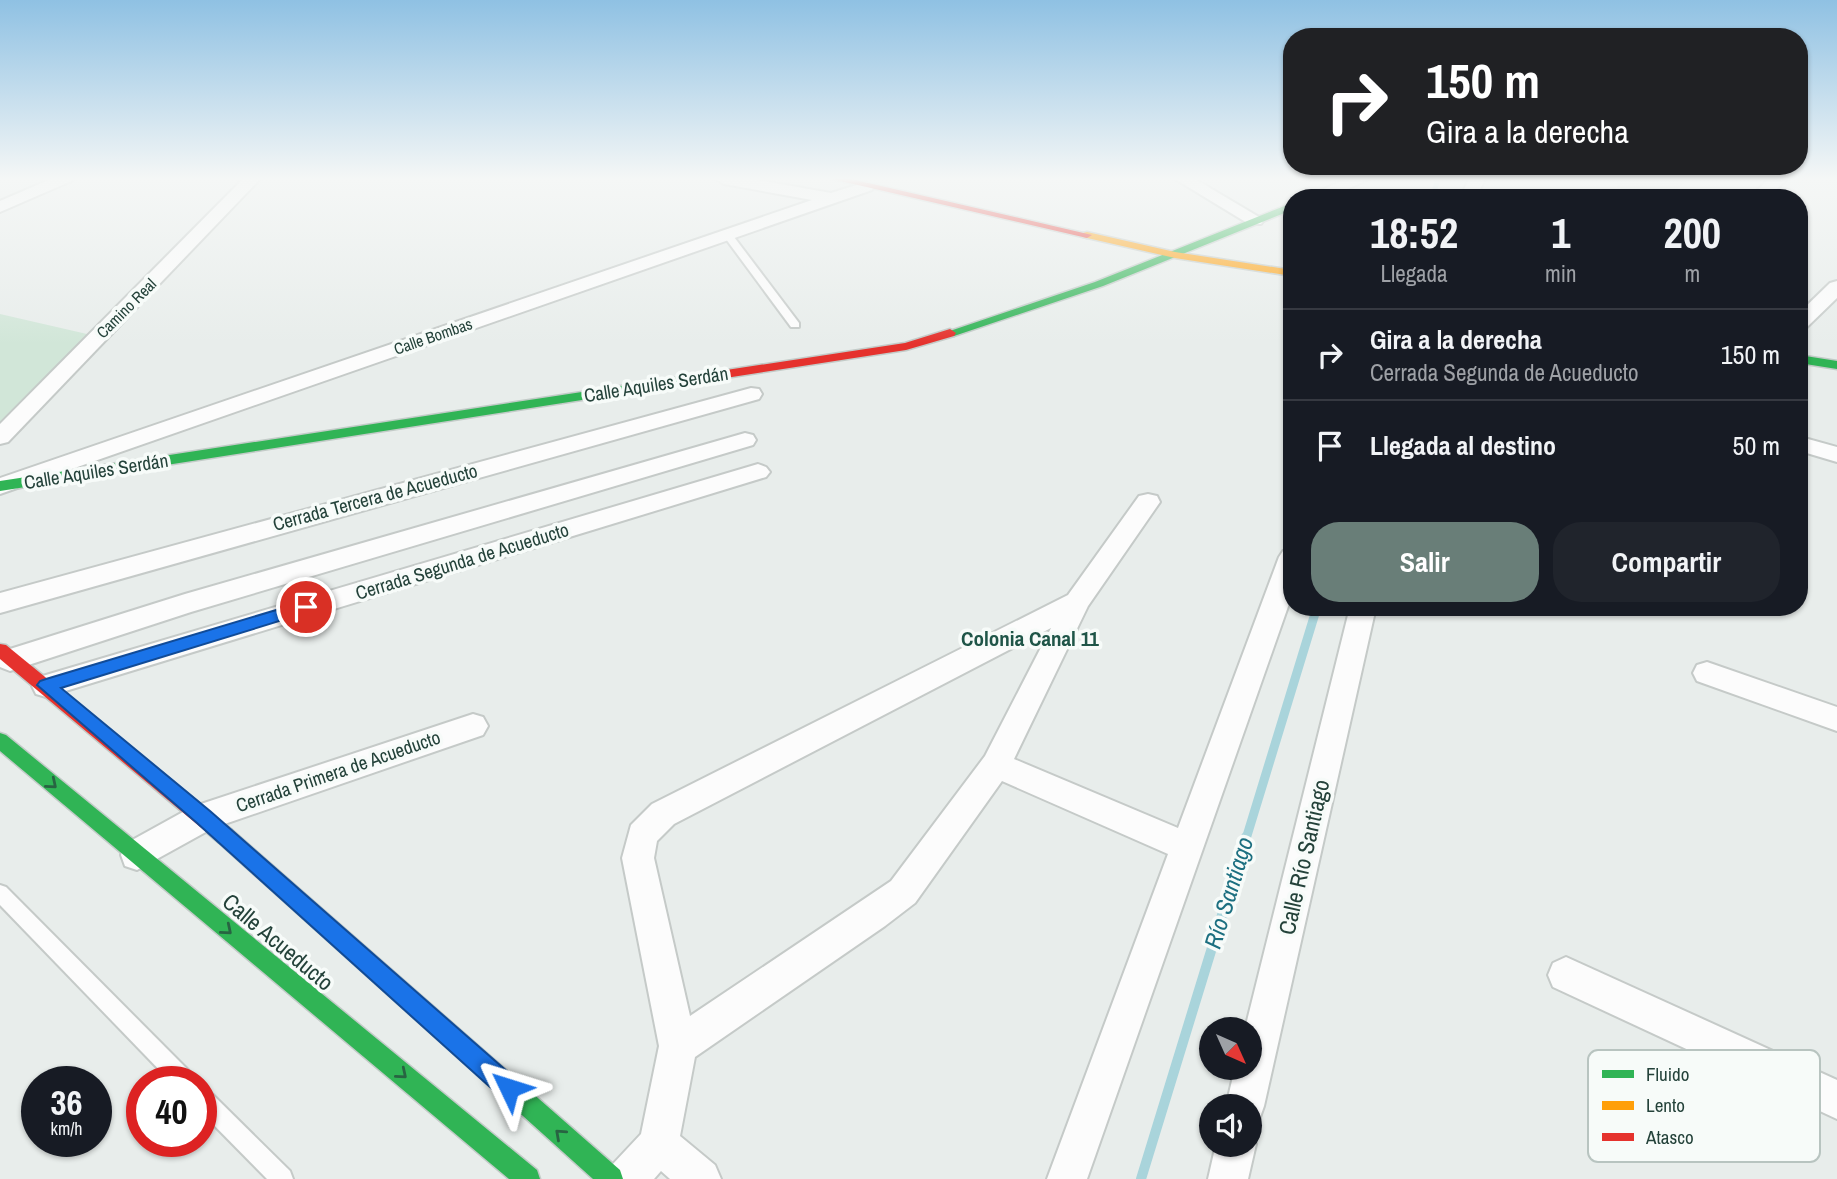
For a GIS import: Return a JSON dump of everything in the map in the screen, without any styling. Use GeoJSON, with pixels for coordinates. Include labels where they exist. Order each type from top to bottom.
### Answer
{"type":"FeatureCollection","features":[{"type":"Feature","properties":{"kind":"street","name":"Camino Real"},"geometry":{"type":"LineString","coordinates":[[0,437],[198,234]]}},
{"type":"Feature","properties":{"kind":"street","name":"Calle Bombas"},"geometry":{"type":"LineString","coordinates":[[0,486],[728,234]]}},
{"type":"Feature","properties":{"kind":"street"},"geometry":{"type":"LineString","coordinates":[[1080,234],[1175,255],[1283,272]]}},
{"type":"Feature","properties":{"kind":"street","name":"Calle Aquiles Serdán"},"geometry":{"type":"LineString","coordinates":[[0,486],[906,346],[997,320],[1175,255],[1187,246],[1218,234]]}},
{"type":"Feature","properties":{"kind":"street"},"geometry":{"type":"LineString","coordinates":[[1808,315],[1837,287]]}},
{"type":"Feature","properties":{"kind":"street"},"geometry":{"type":"LineString","coordinates":[[1808,360],[1837,365]]}},
{"type":"Feature","properties":{"kind":"street","name":"Cerrada Tercera de Acueducto"},"geometry":{"type":"LineString","coordinates":[[0,603],[751,394]]}},
{"type":"Feature","properties":{"kind":"street"},"geometry":{"type":"LineString","coordinates":[[5,655],[744,440]]}},
{"type":"Feature","properties":{"kind":"street"},"geometry":{"type":"LineString","coordinates":[[1808,446],[1837,455]]}},
{"type":"Feature","properties":{"kind":"street","name":"Cerrada Segunda de Acueducto"},"geometry":{"type":"LineString","coordinates":[[46,685],[758,472]]}},
{"type":"Feature","properties":{"kind":"street"},"geometry":{"type":"LineString","coordinates":[[678,1046],[903,892],[996,765],[1077,601],[1148,502]]}},
{"type":"Feature","properties":{"kind":"street"},"geometry":{"type":"LineString","coordinates":[[1067,1179],[1283,582]]}},
{"type":"Feature","properties":{"kind":"street"},"geometry":{"type":"LineString","coordinates":[[626,1179],[659,1144],[678,1046],[638,859],[642,835],[663,814],[1077,601]]}},
{"type":"Feature","properties":{"kind":"street","name":"Calle Río Santiago"},"geometry":{"type":"LineString","coordinates":[[1248,1094],[1361,616]]}},
{"type":"Feature","properties":{"kind":"street","name":"Calle Acueducto"},"geometry":{"type":"LineString","coordinates":[[5,655],[46,685],[204,817],[611,1179]]}},
{"type":"Feature","properties":{"kind":"street"},"geometry":{"type":"LineString","coordinates":[[1707,673],[1837,719]]}},
{"type":"Feature","properties":{"kind":"street","name":"Cerrada Primera de Acueducto"},"geometry":{"type":"LineString","coordinates":[[137,855],[204,817],[473,726]]}},
{"type":"Feature","properties":{"kind":"street","name":"Calle Acueducto"},"geometry":{"type":"LineString","coordinates":[[0,740],[528,1179]]}},
{"type":"Feature","properties":{"kind":"street"},"geometry":{"type":"LineString","coordinates":[[996,765],[1188,847]]}},
{"type":"Feature","properties":{"kind":"street"},"geometry":{"type":"LineString","coordinates":[[1566,975],[1729,1050]]}},
{"type":"Feature","properties":{"kind":"street"},"geometry":{"type":"LineString","coordinates":[[1820,1092],[1837,1100]]}},
{"type":"Feature","properties":{"kind":"street"},"geometry":{"type":"LineString","coordinates":[[659,1144],[701,1179]]}},
{"type":"Feature","properties":{"kind":"street"},"geometry":{"type":"LineString","coordinates":[[1228,1179],[1233,1157]]}},
{"type":"Feature","properties":{"kind":"lane"},"geometry":{"type":"LineString","coordinates":[[728,234],[796,325]]}},
{"type":"Feature","properties":{"kind":"lane"},"geometry":{"type":"LineString","coordinates":[[0,766],[14,752]]}},
{"type":"Feature","properties":{"kind":"lane"},"geometry":{"type":"LineString","coordinates":[[0,893],[170,1066]]}},
{"type":"Feature","properties":{"kind":"lane"},"geometry":{"type":"LineString","coordinates":[[217,1113],[282,1179]]}},
{"type":"Feature","properties":{"kind":"green space"},"geometry":{"type":"Polygon","coordinates":[[[0,314],[100,337],[0,441],[0,314]]]}},
{"type":"Feature","properties":{"kind":"waterway","name":"Río Santiago"},"geometry":{"type":"LineString","coordinates":[[1246,839],[1314,616]]}},
{"type":"Feature","properties":{"kind":"waterway","name":"Río Santiago"},"geometry":{"type":"LineString","coordinates":[[1141,1179],[1246,837]]}},
{"type":"Feature","properties":{"kind":"traffic: fast"},"geometry":{"type":"LineString","coordinates":[[950,333],[1099,284],[1223,234]]}},
{"type":"Feature","properties":{"kind":"traffic: fast"},"geometry":{"type":"LineString","coordinates":[[1808,360],[1837,365]]}},
{"type":"Feature","properties":{"kind":"traffic: fast"},"geometry":{"type":"LineString","coordinates":[[0,486],[687,380]]}},
{"type":"Feature","properties":{"kind":"traffic: fast"},"geometry":{"type":"LineString","coordinates":[[0,740],[528,1179]]}},
{"type":"Feature","properties":{"kind":"traffic: fast"},"geometry":{"type":"LineString","coordinates":[[225,836],[611,1179]]}},
{"type":"Feature","properties":{"kind":"traffic: slow"},"geometry":{"type":"LineString","coordinates":[[1087,235],[1175,255],[1283,272]]}},
{"type":"Feature","properties":{"kind":"traffic: jam"},"geometry":{"type":"LineString","coordinates":[[1083,234],[1087,235]]}},
{"type":"Feature","properties":{"kind":"traffic: jam"},"geometry":{"type":"LineString","coordinates":[[687,380],[906,346],[950,333]]}},
{"type":"Feature","properties":{"kind":"traffic: jam"},"geometry":{"type":"LineString","coordinates":[[0,650],[225,836]]}},
{"type":"Feature","properties":{"kind":"district","name":"Colonia Canal 11"},"geometry":{"type":"Point","coordinates":[1030,639]}},
{"type":"Feature","properties":{"kind":"route"},"geometry":{"type":"LineString","coordinates":[[306,607],[46,685],[204,817],[509,1088]]}}]}
